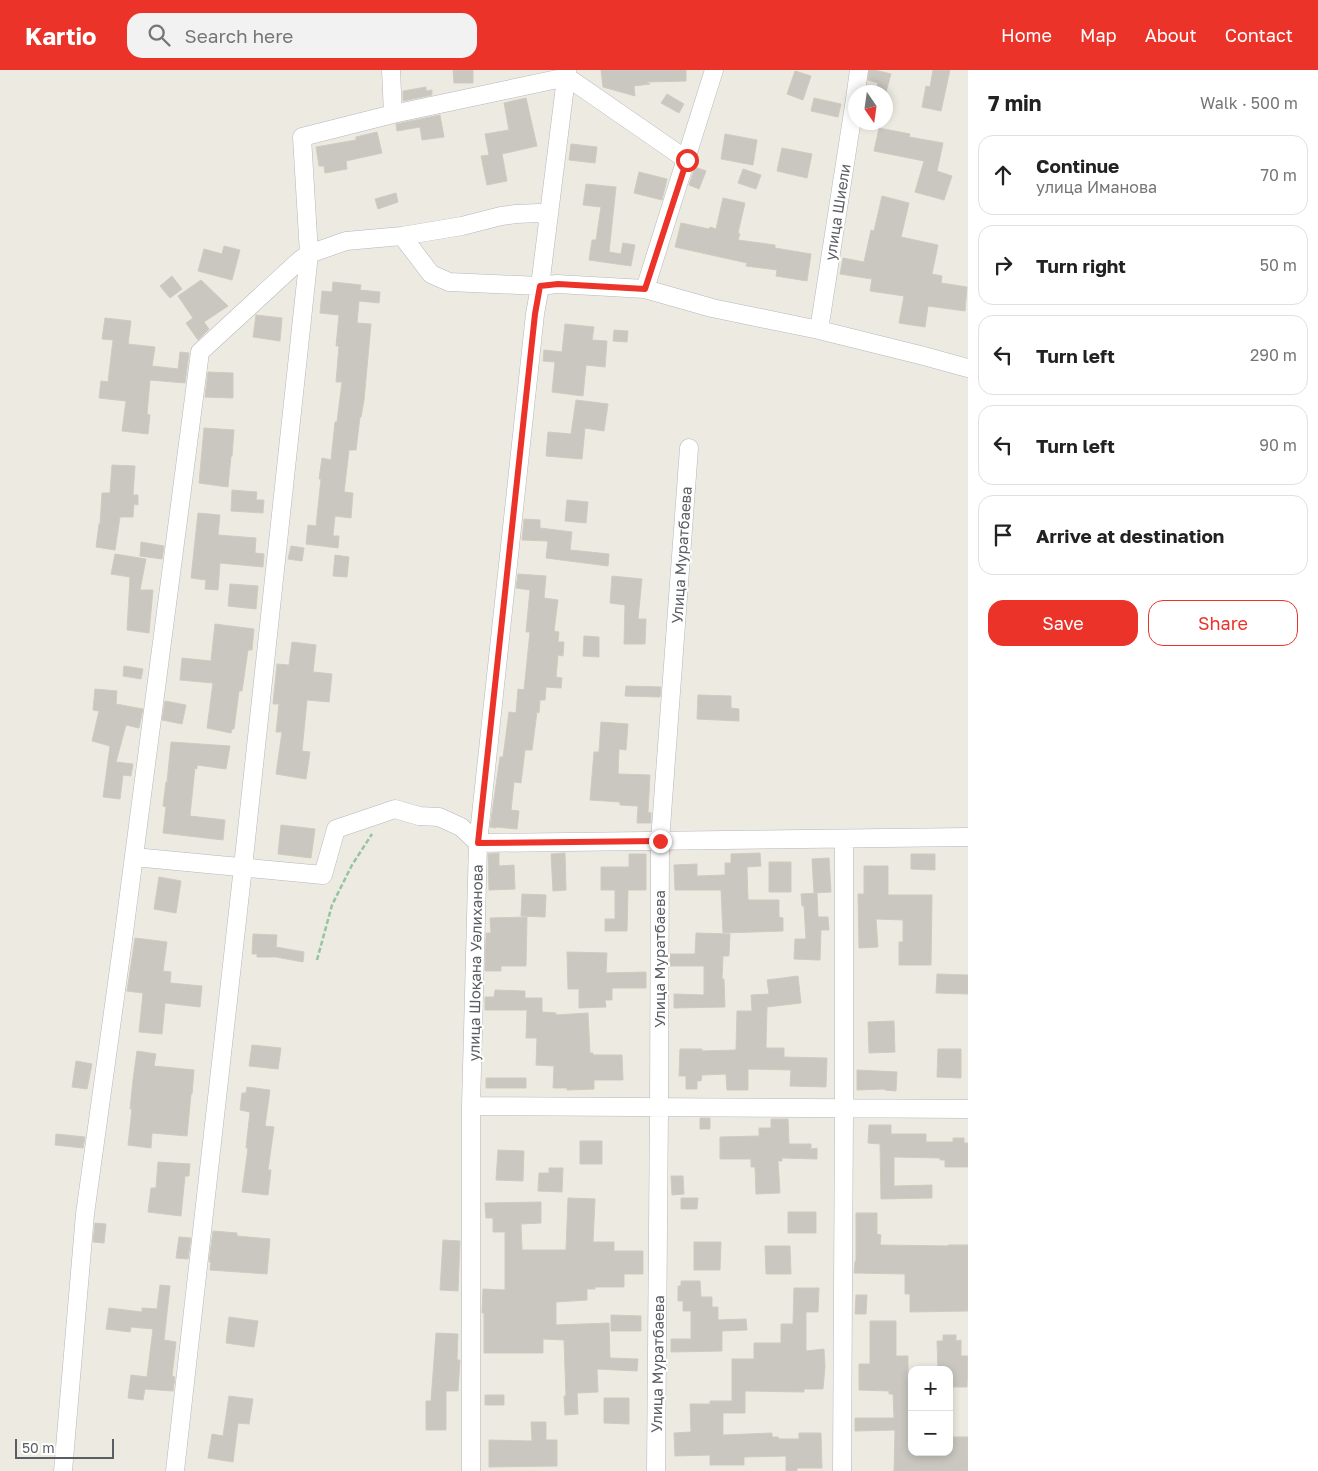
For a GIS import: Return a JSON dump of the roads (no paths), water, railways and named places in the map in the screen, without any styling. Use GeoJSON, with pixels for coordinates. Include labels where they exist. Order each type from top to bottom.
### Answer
{"type":"FeatureCollection","features":[{"type":"Feature","properties":{"kind":"street"},"geometry":{"type":"LineString","coordinates":[[391,70],[392,114]]}},
{"type":"Feature","properties":{"kind":"street"},"geometry":{"type":"LineString","coordinates":[[645,289],[714,70]]}},
{"type":"Feature","properties":{"kind":"street","name":"улица Шиели"},"geometry":{"type":"LineString","coordinates":[[857,85],[859,70]]}},
{"type":"Feature","properties":{"kind":"street"},"geometry":{"type":"LineString","coordinates":[[175,1471],[212,1131],[244,867],[309,254],[302,137],[392,114],[567,74],[687,160]]}},
{"type":"Feature","properties":{"kind":"street","name":"улица Шоқана Уәлиханова"},"geometry":{"type":"LineString","coordinates":[[471,1471],[471,1106],[478,843],[535,314],[567,74]]}},
{"type":"Feature","properties":{"kind":"street","name":"улица Шиели"},"geometry":{"type":"LineString","coordinates":[[819,330],[850,130]]}},
{"type":"Feature","properties":{"kind":"street"},"geometry":{"type":"LineString","coordinates":[[63,1471],[85,1214],[200,352],[300,260],[309,254],[346,241],[402,236],[462,226],[501,216],[539,213],[548,217]]}},
{"type":"Feature","properties":{"kind":"street"},"geometry":{"type":"LineString","coordinates":[[402,236],[431,274],[449,282],[540,286],[558,284],[645,289],[712,308],[819,330],[968,368]]}},
{"type":"Feature","properties":{"kind":"street","name":"Улица Муратбаева"},"geometry":{"type":"LineString","coordinates":[[656,1471],[660,841],[689,448]]}},
{"type":"Feature","properties":{"kind":"street"},"geometry":{"type":"LineString","coordinates":[[134,856],[323,875],[336,829],[395,809],[419,816],[439,817],[461,826],[478,843],[968,837]]}},
{"type":"Feature","properties":{"kind":"street"},"geometry":{"type":"LineString","coordinates":[[842,1471],[844,839]]}},
{"type":"Feature","properties":{"kind":"street"},"geometry":{"type":"LineString","coordinates":[[471,1106],[968,1109]]}}]}
